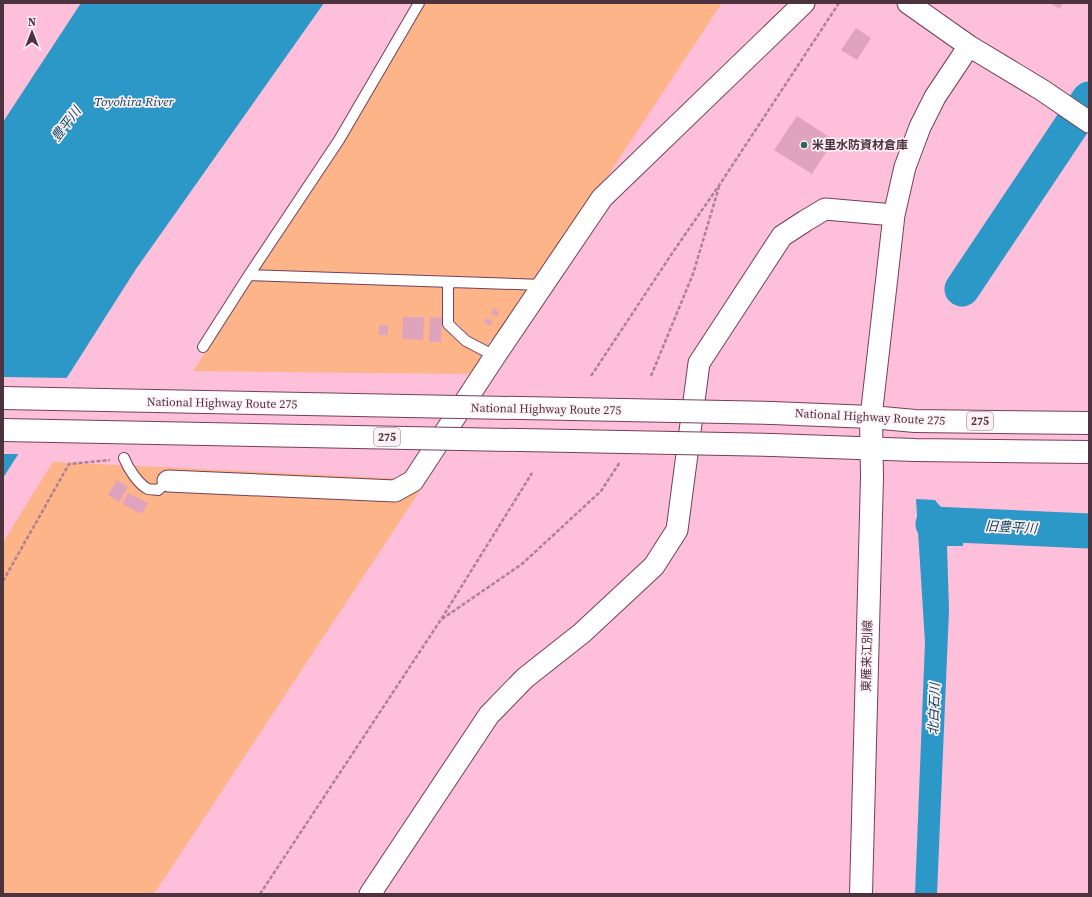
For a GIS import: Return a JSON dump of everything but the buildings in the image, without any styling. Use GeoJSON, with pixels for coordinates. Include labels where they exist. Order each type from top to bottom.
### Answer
{"type":"FeatureCollection","features":[{"type":"Feature","properties":{"kind":"main road","name":"National Highway Route 275"},"geometry":{"type":"LineString","coordinates":[[3,398],[772,413],[871,417],[915,421],[1089,423]]}},
{"type":"Feature","properties":{"kind":"main road","name":"東雁来江別線"},"geometry":{"type":"LineString","coordinates":[[861,894],[872,477],[871,417]]}},
{"type":"Feature","properties":{"kind":"main road","name":"275"},"geometry":{"type":"LineString","coordinates":[[3,430],[772,445],[915,450],[1089,452]]}},
{"type":"Feature","properties":{"kind":"street"},"geometry":{"type":"LineString","coordinates":[[168,481],[395,491],[413,482],[495,356],[602,198],[804,3]]}},
{"type":"Feature","properties":{"kind":"street"},"geometry":{"type":"LineString","coordinates":[[908,3],[969,46],[1042,90],[1089,122]]}},
{"type":"Feature","properties":{"kind":"street"},"geometry":{"type":"LineString","coordinates":[[871,417],[894,215],[906,168],[920,127],[935,97],[969,46]]}},
{"type":"Feature","properties":{"kind":"street"},"geometry":{"type":"LineString","coordinates":[[370,894],[489,715],[525,678],[582,633],[654,566],[678,530],[699,363],[782,236],[825,209],[894,215]]}},
{"type":"Feature","properties":{"kind":"lane"},"geometry":{"type":"LineString","coordinates":[[203,347],[339,140],[419,3]]}},
{"type":"Feature","properties":{"kind":"lane"},"geometry":{"type":"LineString","coordinates":[[249,275],[543,285]]}},
{"type":"Feature","properties":{"kind":"lane"},"geometry":{"type":"LineString","coordinates":[[448,282],[448,324],[466,341],[495,356]]}},
{"type":"Feature","properties":{"kind":"lane"},"geometry":{"type":"LineString","coordinates":[[124,458],[133,475],[148,488],[158,490],[168,481]]}},
{"type":"Feature","properties":{"kind":"path"},"geometry":{"type":"LineString","coordinates":[[591,376],[839,3]]}},
{"type":"Feature","properties":{"kind":"path"},"geometry":{"type":"LineString","coordinates":[[651,376],[693,274],[720,184]]}},
{"type":"Feature","properties":{"kind":"path"},"geometry":{"type":"LineString","coordinates":[[3,581],[69,464],[124,458]]}},
{"type":"Feature","properties":{"kind":"path"},"geometry":{"type":"LineString","coordinates":[[440,620],[522,564],[601,491],[621,460]]}},
{"type":"Feature","properties":{"kind":"path"},"geometry":{"type":"LineString","coordinates":[[260,894],[440,620],[532,473]]}},
{"type":"Feature","properties":{"kind":"shaded area"},"geometry":{"type":"Polygon","coordinates":[[[424,3],[722,3],[503,334],[490,340],[475,374],[193,371],[342,143],[424,3]]]}},
{"type":"Feature","properties":{"kind":"shaded area"},"geometry":{"type":"Polygon","coordinates":[[[53,462],[427,480],[154,894],[3,894],[3,542],[53,462]]]}},
{"type":"Feature","properties":{"kind":"water","name":"Toyohira River"},"geometry":{"type":"Polygon","coordinates":[[[81,3],[324,3],[136,269],[3,478],[3,122],[81,3]]]}},
{"type":"Feature","properties":{"kind":"water","name":"北白石川"},"geometry":{"type":"Polygon","coordinates":[[[916,499],[935,500],[947,512],[964,518],[963,546],[947,546],[949,610],[937,894],[915,894],[925,642],[916,499]]]}},
{"type":"Feature","properties":{"kind":"pier"},"geometry":{"type":"Polygon","coordinates":[[[3,377],[69,378],[21,454],[3,454],[3,377]]]}},
{"type":"Feature","properties":{"kind":"waterway"},"geometry":{"type":"LineString","coordinates":[[962,289],[1089,99]]}},
{"type":"Feature","properties":{"kind":"waterway","name":"旧豊平川"},"geometry":{"type":"LineString","coordinates":[[933,524],[1089,531]]}},
{"type":"Feature","properties":{"kind":"place","name":"米里水防資材倉庫"},"geometry":{"type":"Point","coordinates":[804,145]}},
{"type":"Feature","properties":{"kind":"water label","name":"豊平川"},"geometry":{"type":"Point","coordinates":[66,124]}}]}
